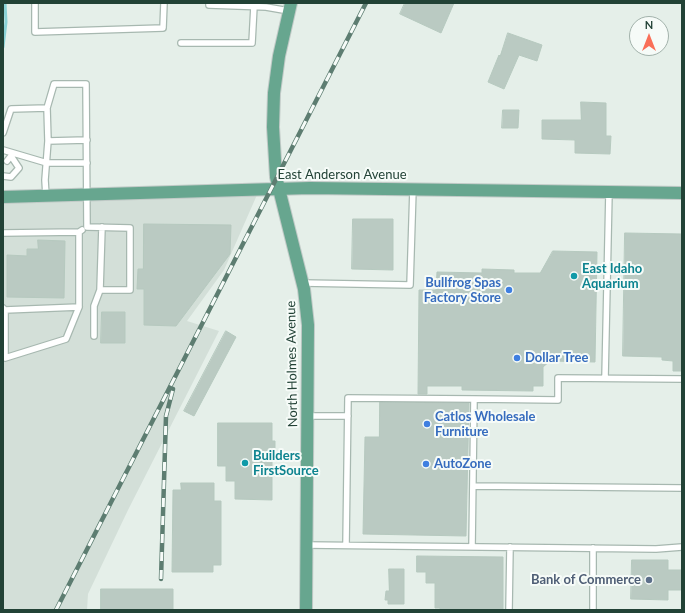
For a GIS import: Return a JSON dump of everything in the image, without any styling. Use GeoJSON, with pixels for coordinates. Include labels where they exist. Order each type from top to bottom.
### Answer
{"type":"FeatureCollection","features":[{"type":"Feature","properties":{"kind":"main road","name":"North Holmes Avenue"},"geometry":{"type":"LineString","coordinates":[[290,7],[279,56],[274,92],[273,128],[276,177],[280,188],[302,283],[308,325],[306,610]]}},
{"type":"Feature","properties":{"kind":"main road","name":"East Anderson Avenue"},"geometry":{"type":"LineString","coordinates":[[3,197],[280,188],[682,193]]}},
{"type":"Feature","properties":{"kind":"lane"},"geometry":{"type":"LineString","coordinates":[[36,3],[35,32],[163,28],[164,3]]}},
{"type":"Feature","properties":{"kind":"lane"},"geometry":{"type":"LineString","coordinates":[[209,3],[209,5],[236,4],[290,7]]}},
{"type":"Feature","properties":{"kind":"lane"},"geometry":{"type":"LineString","coordinates":[[181,44],[252,43],[254,6]]}},
{"type":"Feature","properties":{"kind":"lane"},"geometry":{"type":"LineString","coordinates":[[46,196],[45,180],[48,140],[47,108],[54,84],[86,84],[87,227]]}},
{"type":"Feature","properties":{"kind":"lane"},"geometry":{"type":"LineString","coordinates":[[3,132],[11,109],[47,108]]}},
{"type":"Feature","properties":{"kind":"lane"},"geometry":{"type":"LineString","coordinates":[[48,140],[86,140]]}},
{"type":"Feature","properties":{"kind":"lane"},"geometry":{"type":"LineString","coordinates":[[3,150],[12,154],[46,163],[87,163]]}},
{"type":"Feature","properties":{"kind":"lane"},"geometry":{"type":"LineString","coordinates":[[3,155],[12,154]]}},
{"type":"Feature","properties":{"kind":"lane"},"geometry":{"type":"LineString","coordinates":[[7,161],[12,154]]}},
{"type":"Feature","properties":{"kind":"lane"},"geometry":{"type":"LineString","coordinates":[[3,176],[11,177],[19,168],[12,154]]}},
{"type":"Feature","properties":{"kind":"lane"},"geometry":{"type":"LineString","coordinates":[[302,283],[410,285],[413,189]]}},
{"type":"Feature","properties":{"kind":"lane"},"geometry":{"type":"LineString","coordinates":[[605,378],[609,192]]}},
{"type":"Feature","properties":{"kind":"lane"},"geometry":{"type":"LineString","coordinates":[[3,233],[79,232],[87,227],[130,228],[130,290],[100,290]]}},
{"type":"Feature","properties":{"kind":"lane"},"geometry":{"type":"LineString","coordinates":[[94,336],[94,306],[100,290],[102,227]]}},
{"type":"Feature","properties":{"kind":"lane"},"geometry":{"type":"LineString","coordinates":[[79,232],[79,307],[66,339],[5,358],[4,309],[79,307]]}},
{"type":"Feature","properties":{"kind":"lane"},"geometry":{"type":"LineString","coordinates":[[346,545],[348,398],[558,400],[558,378],[682,379]]}},
{"type":"Feature","properties":{"kind":"lane"},"geometry":{"type":"LineString","coordinates":[[472,547],[474,399]]}},
{"type":"Feature","properties":{"kind":"lane"},"geometry":{"type":"LineString","coordinates":[[307,416],[348,416]]}},
{"type":"Feature","properties":{"kind":"lane"},"geometry":{"type":"LineString","coordinates":[[473,486],[682,488]]}},
{"type":"Feature","properties":{"kind":"lane"},"geometry":{"type":"LineString","coordinates":[[306,545],[656,549],[682,547]]}},
{"type":"Feature","properties":{"kind":"lane"},"geometry":{"type":"LineString","coordinates":[[509,610],[510,547]]}},
{"type":"Feature","properties":{"kind":"lane"},"geometry":{"type":"LineString","coordinates":[[592,610],[593,548]]}},
{"type":"Feature","properties":{"kind":"shaded area"},"geometry":{"type":"Polygon","coordinates":[[[260,188],[224,270],[187,321],[219,331],[128,510],[88,594],[87,610],[3,610],[3,197],[260,188]]]}},
{"type":"Feature","properties":{"kind":"building"},"geometry":{"type":"Polygon","coordinates":[[[405,3],[454,3],[441,33],[400,14],[405,3]]]}},
{"type":"Feature","properties":{"kind":"building"},"geometry":{"type":"Polygon","coordinates":[[[508,33],[542,45],[537,61],[519,55],[504,89],[488,82],[499,55],[500,56],[508,33]]]}},
{"type":"Feature","properties":{"kind":"building"},"geometry":{"type":"Polygon","coordinates":[[[581,102],[606,103],[606,136],[611,136],[610,154],[575,153],[575,140],[542,139],[542,120],[581,120],[581,102]]]}},
{"type":"Feature","properties":{"kind":"building"},"geometry":{"type":"Polygon","coordinates":[[[503,110],[519,110],[518,128],[502,128],[503,110]]]}},
{"type":"Feature","properties":{"kind":"building"},"geometry":{"type":"Polygon","coordinates":[[[353,219],[393,219],[393,270],[352,269],[353,219]]]}},
{"type":"Feature","properties":{"kind":"building"},"geometry":{"type":"Polygon","coordinates":[[[144,224],[231,225],[230,254],[176,326],[144,325],[144,289],[137,289],[138,269],[143,269],[144,224]]]}},
{"type":"Feature","properties":{"kind":"building"},"geometry":{"type":"Polygon","coordinates":[[[625,233],[682,234],[682,371],[673,371],[673,361],[662,360],[662,357],[623,356],[625,233]]]}},
{"type":"Feature","properties":{"kind":"building"},"geometry":{"type":"Polygon","coordinates":[[[38,240],[65,241],[64,298],[7,297],[7,255],[27,256],[27,249],[38,249],[38,240]]]}},
{"type":"Feature","properties":{"kind":"building"},"geometry":{"type":"Polygon","coordinates":[[[553,251],[597,252],[595,362],[550,361],[543,367],[543,386],[533,386],[533,391],[462,390],[462,386],[427,386],[427,394],[418,394],[419,290],[436,290],[437,272],[482,273],[482,269],[514,270],[514,273],[540,273],[553,251]]]}},
{"type":"Feature","properties":{"kind":"building"},"geometry":{"type":"Polygon","coordinates":[[[102,312],[125,312],[125,343],[101,343],[102,312]]]}},
{"type":"Feature","properties":{"kind":"building"},"geometry":{"type":"Polygon","coordinates":[[[226,331],[236,337],[194,416],[184,411],[226,331]]]}},
{"type":"Feature","properties":{"kind":"building"},"geometry":{"type":"Polygon","coordinates":[[[380,402],[469,403],[466,536],[363,534],[365,437],[379,437],[380,402]]]}},
{"type":"Feature","properties":{"kind":"building","name":"Builders FirstSource"},"geometry":{"type":"Polygon","coordinates":[[[218,423],[272,423],[272,441],[275,441],[275,460],[272,460],[272,500],[235,499],[235,481],[226,481],[226,466],[218,466],[218,423]]]}},
{"type":"Feature","properties":{"kind":"building"},"geometry":{"type":"Polygon","coordinates":[[[181,483],[214,483],[214,501],[221,501],[221,565],[213,565],[213,572],[172,572],[173,490],[181,490],[181,483]]]}},
{"type":"Feature","properties":{"kind":"building"},"geometry":{"type":"Polygon","coordinates":[[[417,556],[503,557],[503,610],[440,610],[440,608],[435,608],[435,583],[426,583],[426,572],[417,572],[417,556]]]}},
{"type":"Feature","properties":{"kind":"building"},"geometry":{"type":"Polygon","coordinates":[[[632,560],[668,560],[668,570],[682,570],[682,590],[668,590],[668,600],[631,599],[632,560]]]}},
{"type":"Feature","properties":{"kind":"building"},"geometry":{"type":"Polygon","coordinates":[[[389,569],[404,569],[404,604],[388,604],[388,600],[385,600],[386,591],[389,591],[389,569]]]}},
{"type":"Feature","properties":{"kind":"building"},"geometry":{"type":"Polygon","coordinates":[[[101,589],[173,589],[173,610],[101,610],[101,589]]]}},
{"type":"Feature","properties":{"kind":"waterway"},"geometry":{"type":"LineString","coordinates":[[3,47],[6,22],[5,3]]}},
{"type":"Feature","properties":{"kind":"railway"},"geometry":{"type":"LineString","coordinates":[[56,610],[366,3]]}},
{"type":"Feature","properties":{"kind":"railway"},"geometry":{"type":"LineString","coordinates":[[161,579],[166,416],[173,389]]}},
{"type":"Feature","properties":{"kind":"place","name":"East Idaho Aquarium"},"geometry":{"type":"Point","coordinates":[574,276]}},
{"type":"Feature","properties":{"kind":"place","name":"Bullfrog Spas Factory Store"},"geometry":{"type":"Point","coordinates":[509,290]}},
{"type":"Feature","properties":{"kind":"place","name":"Dollar Tree"},"geometry":{"type":"Point","coordinates":[517,358]}},
{"type":"Feature","properties":{"kind":"place","name":"Catlos Wholesale Furniture"},"geometry":{"type":"Point","coordinates":[427,424]}},
{"type":"Feature","properties":{"kind":"place","name":"Builders FirstSource"},"geometry":{"type":"Point","coordinates":[245,463]}},
{"type":"Feature","properties":{"kind":"place","name":"AutoZone"},"geometry":{"type":"Point","coordinates":[426,464]}},
{"type":"Feature","properties":{"kind":"place","name":"Bank of Commerce"},"geometry":{"type":"Point","coordinates":[649,580]}}]}
